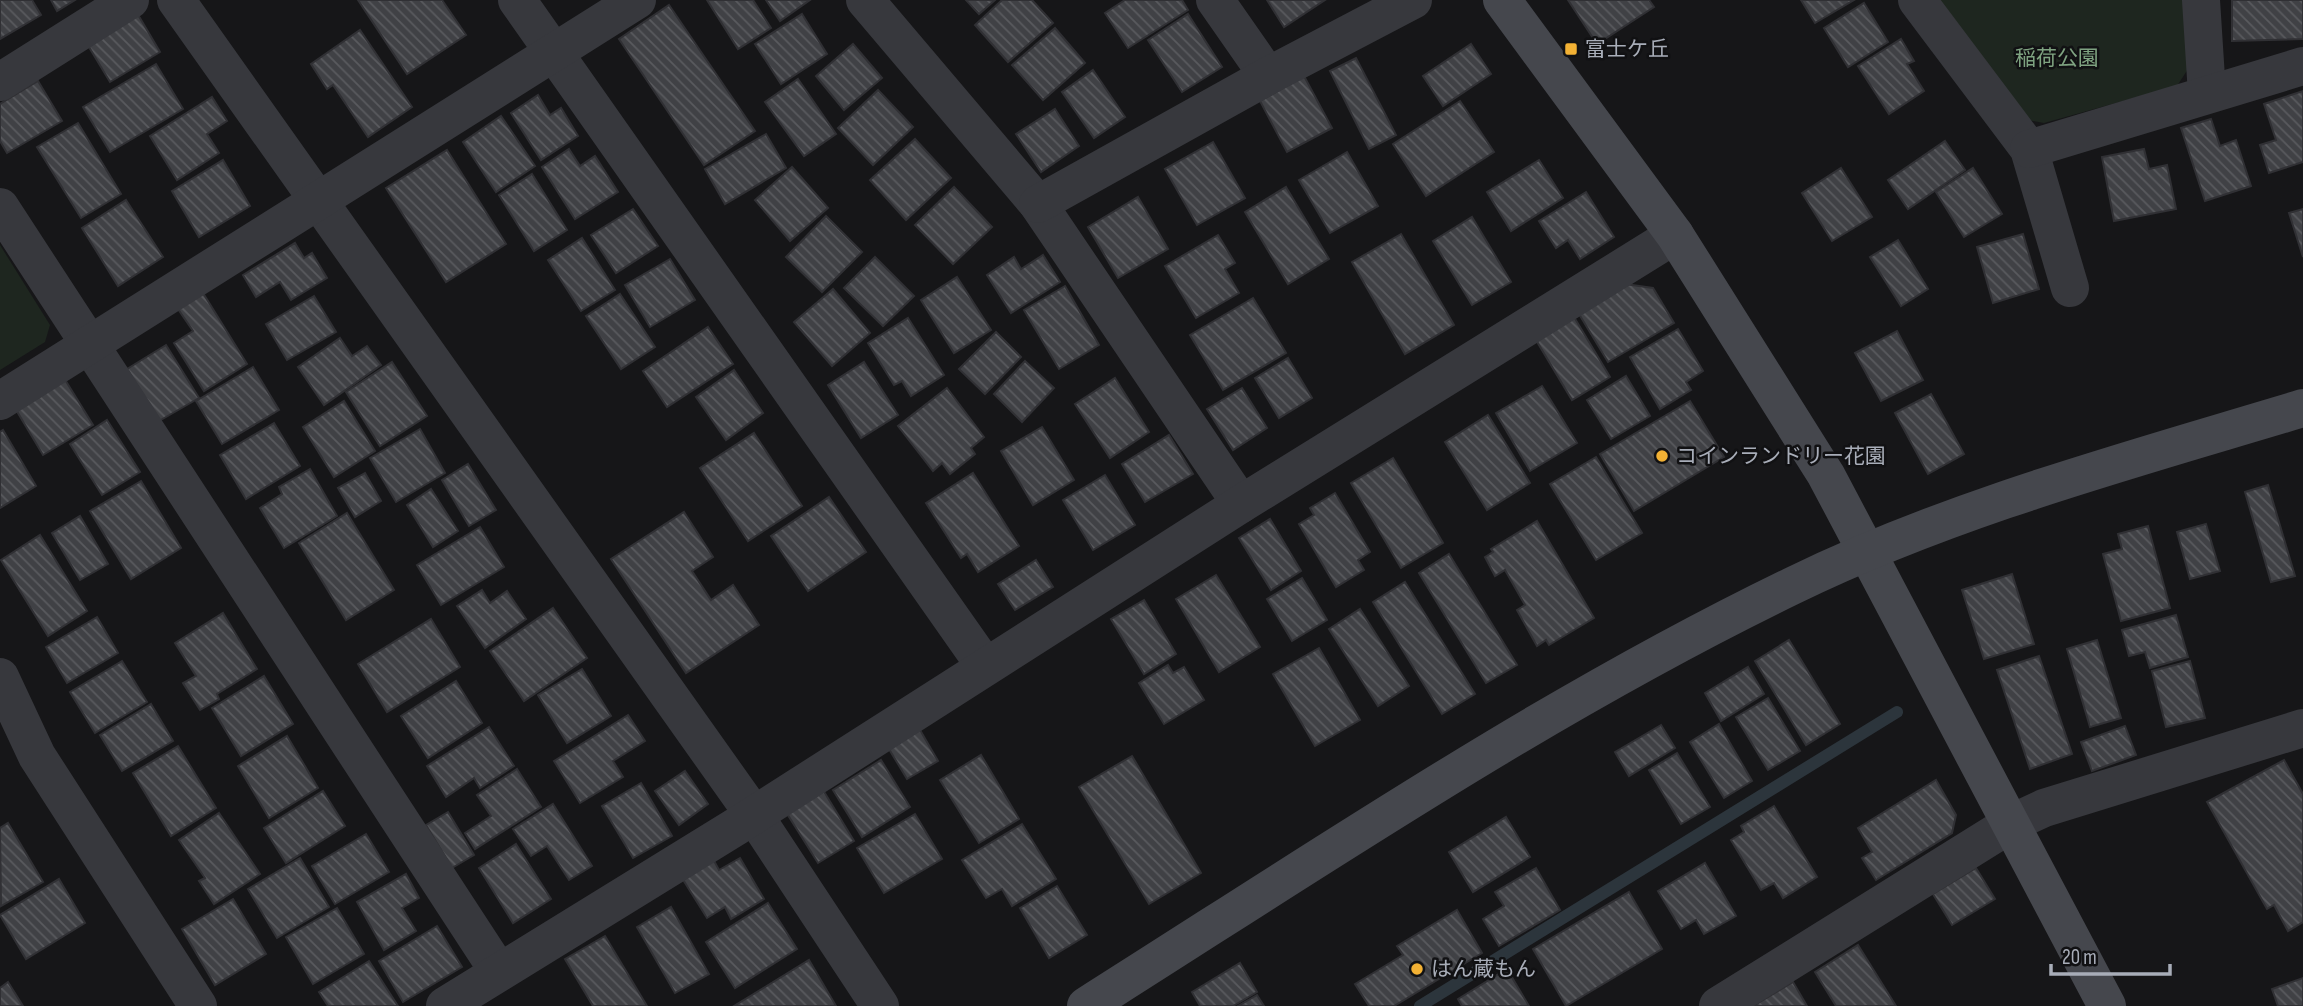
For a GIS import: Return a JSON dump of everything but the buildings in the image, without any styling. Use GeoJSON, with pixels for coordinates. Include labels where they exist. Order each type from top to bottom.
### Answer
{"type":"FeatureCollection","features":[{"type":"Feature","properties":{"kind":"street"},"geometry":{"type":"LineString","coordinates":[[0,82],[130,0]]}},
{"type":"Feature","properties":{"kind":"street"},"geometry":{"type":"LineString","coordinates":[[176,0],[754,815],[880,1006]]}},
{"type":"Feature","properties":{"kind":"street"},"geometry":{"type":"LineString","coordinates":[[517,0],[985,666]]}},
{"type":"Feature","properties":{"kind":"street"},"geometry":{"type":"LineString","coordinates":[[0,401],[637,0]]}},
{"type":"Feature","properties":{"kind":"street"},"geometry":{"type":"LineString","coordinates":[[865,0],[1038,204],[1241,504]]}},
{"type":"Feature","properties":{"kind":"street"},"geometry":{"type":"LineString","coordinates":[[1215,0],[1268,76]]}},
{"type":"Feature","properties":{"kind":"street"},"geometry":{"type":"LineString","coordinates":[[1038,204],[1268,76],[1413,0]]}},
{"type":"Feature","properties":{"kind":"street"},"geometry":{"type":"LineString","coordinates":[[1502,0],[1675,235],[1826,475],[2108,1006]]}},
{"type":"Feature","properties":{"kind":"street"},"geometry":{"type":"LineString","coordinates":[[1917,0],[2029,149],[2070,288]]}},
{"type":"Feature","properties":{"kind":"street"},"geometry":{"type":"LineString","coordinates":[[2201,0],[2207,94]]}},
{"type":"Feature","properties":{"kind":"street"},"geometry":{"type":"LineString","coordinates":[[2029,149],[2303,66]]}},
{"type":"Feature","properties":{"kind":"street"},"geometry":{"type":"LineString","coordinates":[[0,207],[499,972]]}},
{"type":"Feature","properties":{"kind":"street"},"geometry":{"type":"LineString","coordinates":[[445,1006],[754,815],[1241,504],[1675,235]]}},
{"type":"Feature","properties":{"kind":"street"},"geometry":{"type":"LineString","coordinates":[[1086,1006],[1602,685],[1792,586],[1867,552],[1996,504],[2303,408]]}},
{"type":"Feature","properties":{"kind":"street"},"geometry":{"type":"LineString","coordinates":[[0,677],[37,756],[198,1006]]}},
{"type":"Feature","properties":{"kind":"street"},"geometry":{"type":"LineString","coordinates":[[1718,1006],[2012,824],[2060,801],[2303,728]]}},
{"type":"Feature","properties":{"kind":"green space","name":"稲荷公園"},"geometry":{"type":"Polygon","coordinates":[[[1939,0],[2183,0],[2188,69],[2177,86],[2044,123],[2028,120],[1939,0]]]}},
{"type":"Feature","properties":{"kind":"green space"},"geometry":{"type":"Polygon","coordinates":[[[0,245],[50,325],[45,342],[0,370],[0,245]]]}},
{"type":"Feature","properties":{"kind":"waterway"},"geometry":{"type":"LineString","coordinates":[[1420,1006],[1897,712]]}},
{"type":"Feature","properties":{"kind":"place","name":"富士ケ丘"},"geometry":{"type":"Point","coordinates":[1571,49]}},
{"type":"Feature","properties":{"kind":"place","name":"コインランドリー花園"},"geometry":{"type":"Point","coordinates":[1662,456]}},
{"type":"Feature","properties":{"kind":"place","name":"はん蔵もん"},"geometry":{"type":"Point","coordinates":[1417,969]}}]}
